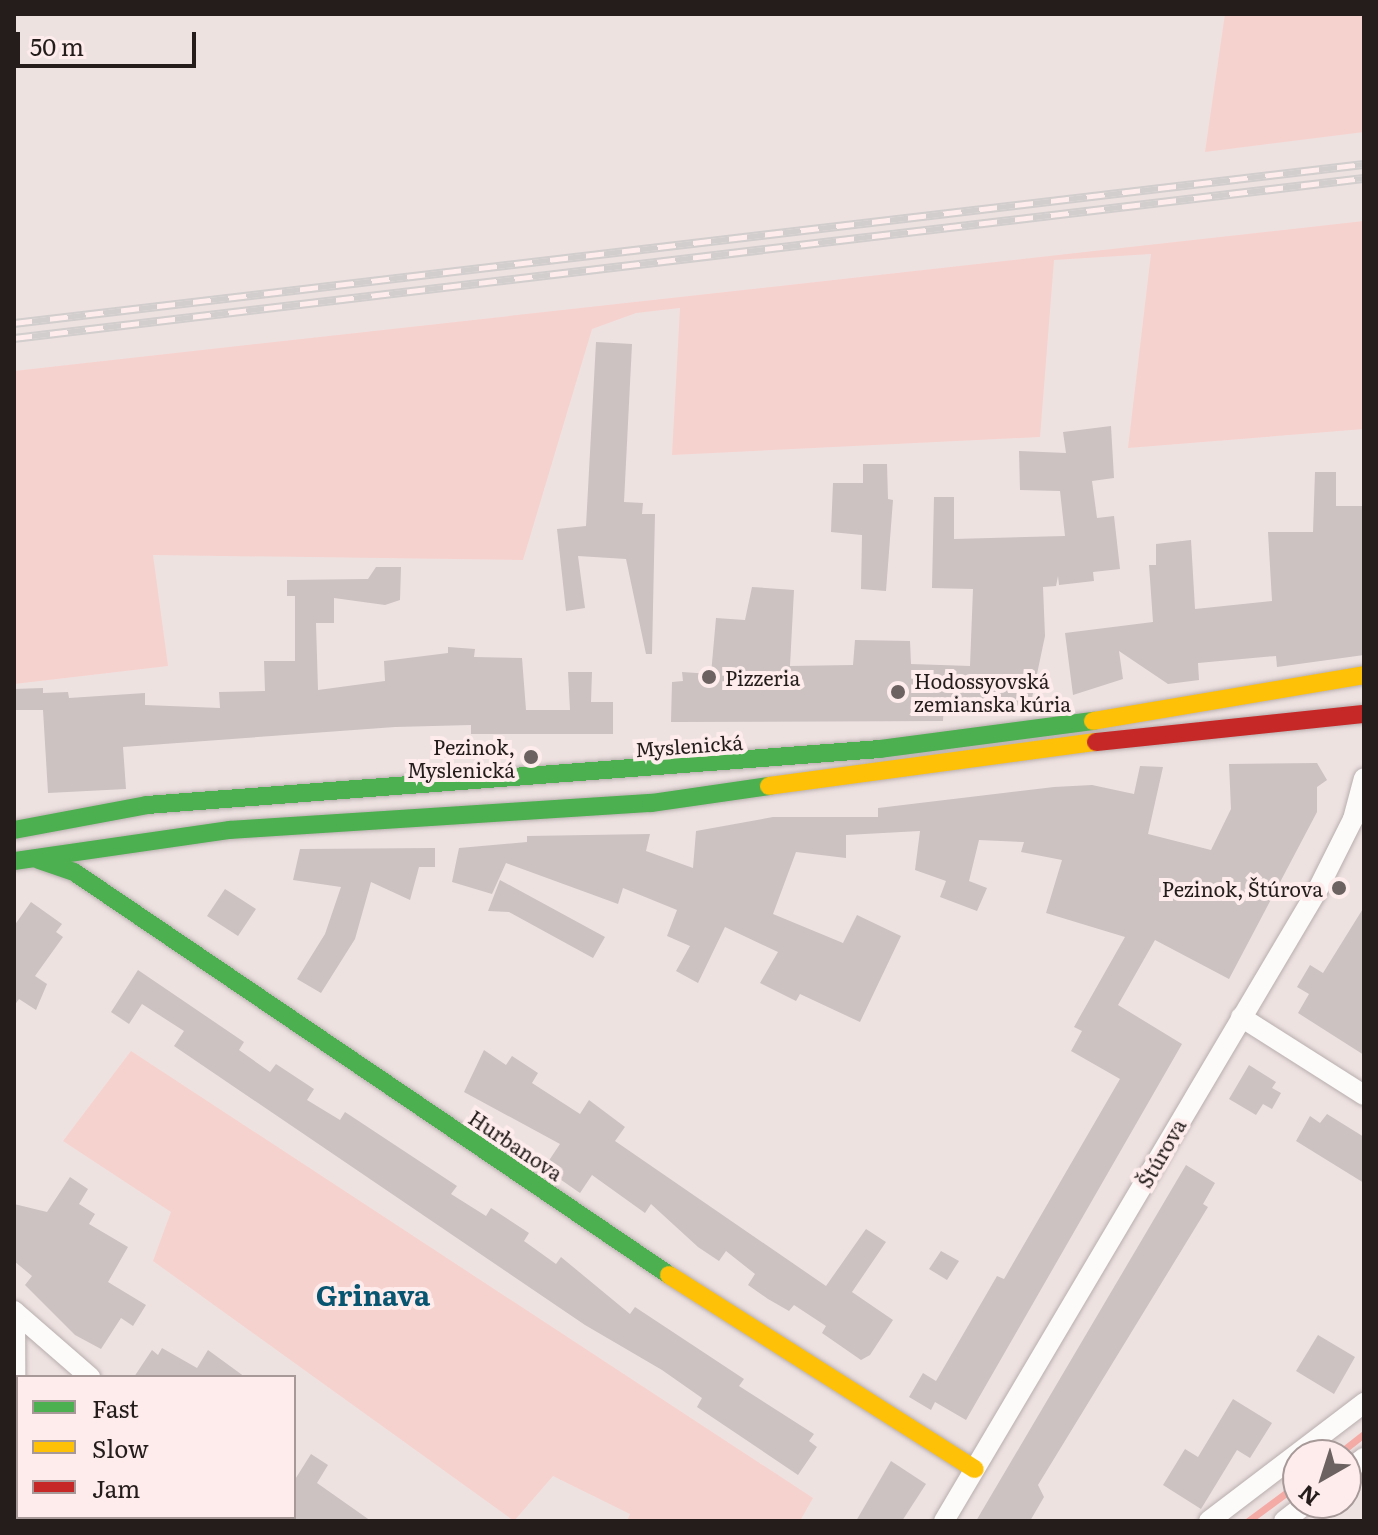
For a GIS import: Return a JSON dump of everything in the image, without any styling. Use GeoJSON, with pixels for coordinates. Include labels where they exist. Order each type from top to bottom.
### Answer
{"type":"FeatureCollection","features":[{"type":"Feature","properties":{"kind":"main road","name":"Myslenická"},"geometry":{"type":"LineString","coordinates":[[14,830],[147,805],[880,749],[1180,710],[1364,675]]}},
{"type":"Feature","properties":{"kind":"main road"},"geometry":{"type":"LineString","coordinates":[[14,861],[230,830],[651,803],[1064,745],[1364,714]]}},
{"type":"Feature","properties":{"kind":"main road"},"geometry":{"type":"LineString","coordinates":[[14,883],[35,858]]}},
{"type":"Feature","properties":{"kind":"main road","name":"Hurbanova"},"geometry":{"type":"LineString","coordinates":[[35,858],[74,872],[730,1316],[975,1469]]}},
{"type":"Feature","properties":{"kind":"street","name":"Štúrova"},"geometry":{"type":"LineString","coordinates":[[944,1521],[1335,857],[1364,778]]}},
{"type":"Feature","properties":{"kind":"street"},"geometry":{"type":"LineString","coordinates":[[1241,1017],[1364,1095]]}},
{"type":"Feature","properties":{"kind":"street"},"geometry":{"type":"LineString","coordinates":[[14,1311],[88,1375]]}},
{"type":"Feature","properties":{"kind":"street"},"geometry":{"type":"LineString","coordinates":[[14,1311],[16,1521]]}},
{"type":"Feature","properties":{"kind":"street"},"geometry":{"type":"LineString","coordinates":[[1209,1521],[1364,1403]]}},
{"type":"Feature","properties":{"kind":"shaded area"},"geometry":{"type":"Polygon","coordinates":[[[1225,14],[1364,14],[1364,132],[1205,152],[1225,14]]]}},
{"type":"Feature","properties":{"kind":"shaded area"},"geometry":{"type":"Polygon","coordinates":[[[1364,221],[1364,429],[1128,448],[1151,254],[1054,260],[1040,437],[672,455],[680,308],[636,313],[592,329],[523,560],[153,555],[168,666],[14,684],[14,371],[1364,221]]]}},
{"type":"Feature","properties":{"kind":"shaded area"},"geometry":{"type":"Polygon","coordinates":[[[131,1051],[813,1498],[800,1521],[627,1521],[630,1514],[553,1476],[514,1521],[153,1261],[171,1212],[63,1141],[131,1051]]]}},
{"type":"Feature","properties":{"kind":"building"},"geometry":{"type":"Polygon","coordinates":[[[596,342],[632,344],[624,502],[643,503],[642,514],[655,514],[652,654],[646,654],[626,559],[578,556],[585,608],[566,611],[557,529],[586,526],[596,342]]]}},
{"type":"Feature","properties":{"kind":"building"},"geometry":{"type":"Polygon","coordinates":[[[1111,426],[1114,478],[1092,481],[1097,518],[1114,516],[1120,569],[1093,572],[1094,581],[1059,585],[1058,576],[1056,586],[1043,587],[1045,636],[1029,712],[988,701],[987,710],[944,704],[943,721],[671,722],[672,682],[683,681],[682,672],[711,674],[716,618],[745,620],[752,587],[794,590],[790,666],[853,665],[855,640],[910,641],[911,664],[970,666],[973,589],[932,588],[934,497],[954,497],[954,539],[1065,536],[1060,491],[1020,490],[1019,451],[1066,453],[1063,432],[1111,426]]]}},
{"type":"Feature","properties":{"kind":"building"},"geometry":{"type":"Polygon","coordinates":[[[863,464],[887,464],[888,499],[893,500],[886,591],[861,589],[862,535],[831,532],[833,483],[863,483],[863,464]]]}},
{"type":"Feature","properties":{"kind":"building"},"geometry":{"type":"Polygon","coordinates":[[[1315,472],[1336,472],[1336,506],[1364,506],[1364,655],[1277,667],[1276,656],[1198,663],[1199,680],[1168,684],[1119,651],[1123,679],[1073,695],[1065,633],[1153,622],[1149,565],[1156,565],[1156,544],[1191,540],[1195,609],[1272,601],[1268,532],[1313,532],[1315,472]]]}},
{"type":"Feature","properties":{"kind":"building"},"geometry":{"type":"Polygon","coordinates":[[[376,567],[401,567],[400,600],[385,605],[334,598],[334,623],[316,623],[318,690],[385,681],[384,661],[448,653],[448,647],[475,649],[474,657],[522,658],[526,710],[570,710],[568,672],[592,672],[591,702],[613,702],[613,734],[471,734],[471,725],[395,727],[123,747],[126,789],[48,793],[43,710],[14,710],[14,689],[43,688],[43,693],[68,692],[69,698],[145,693],[145,705],[220,708],[219,692],[265,691],[264,661],[295,661],[295,596],[287,596],[287,580],[368,579],[376,567]]]}},
{"type":"Feature","properties":{"kind":"building"},"geometry":{"type":"Polygon","coordinates":[[[1317,763],[1327,780],[1317,787],[1317,812],[1229,979],[1155,940],[1118,1005],[1182,1044],[966,1420],[935,1402],[931,1410],[909,1397],[923,1373],[936,1381],[997,1276],[1004,1279],[1120,1079],[1071,1051],[1082,1031],[1074,1027],[1125,937],[1046,913],[1062,860],[1021,852],[1024,842],[979,840],[969,881],[987,888],[977,911],[940,897],[946,881],[915,870],[920,831],[846,835],[846,858],[796,852],[773,914],[843,943],[857,915],[901,936],[860,1022],[800,994],[796,1001],[760,983],[778,952],[725,927],[698,983],[676,971],[690,946],[667,936],[677,910],[623,888],[618,904],[506,863],[492,894],[452,882],[459,848],[527,842],[527,836],[650,834],[646,851],[693,868],[696,831],[773,817],[878,817],[878,808],[1054,787],[1092,785],[1134,794],[1140,766],[1163,767],[1148,834],[1211,850],[1231,809],[1229,764],[1317,763]]]}},
{"type":"Feature","properties":{"kind":"building"},"geometry":{"type":"Polygon","coordinates":[[[435,848],[435,867],[419,867],[410,900],[371,882],[355,939],[321,993],[297,979],[325,934],[341,887],[293,880],[300,849],[435,848]]]}},
{"type":"Feature","properties":{"kind":"building"},"geometry":{"type":"Polygon","coordinates":[[[500,880],[605,937],[593,958],[509,912],[488,911],[500,880]]]}},
{"type":"Feature","properties":{"kind":"building"},"geometry":{"type":"Polygon","coordinates":[[[225,889],[256,909],[238,936],[207,916],[225,889]]]}},
{"type":"Feature","properties":{"kind":"building"},"geometry":{"type":"Polygon","coordinates":[[[31,902],[62,924],[56,932],[63,937],[35,976],[47,984],[36,1010],[19,999],[14,1006],[14,926],[31,902]]]}},
{"type":"Feature","properties":{"kind":"building"},"geometry":{"type":"Polygon","coordinates":[[[1364,907],[1364,1055],[1298,1013],[1309,994],[1297,987],[1310,965],[1323,973],[1364,907]]]}},
{"type":"Feature","properties":{"kind":"building"},"geometry":{"type":"Polygon","coordinates":[[[138,970],[244,1042],[239,1050],[270,1072],[276,1064],[314,1089],[307,1100],[340,1120],[345,1112],[457,1186],[451,1194],[486,1216],[491,1208],[529,1233],[524,1241],[556,1264],[561,1257],[630,1314],[635,1307],[744,1379],[739,1386],[814,1434],[809,1441],[817,1447],[798,1475],[697,1407],[702,1398],[662,1370],[585,1325],[174,1046],[184,1031],[142,1004],[129,1024],[111,1012],[138,970]]]}},
{"type":"Feature","properties":{"kind":"building"},"geometry":{"type":"Polygon","coordinates":[[[484,1050],[506,1065],[512,1056],[538,1073],[532,1083],[580,1114],[589,1100],[625,1127],[615,1141],[826,1286],[866,1229],[886,1242],[852,1292],[893,1320],[870,1355],[861,1360],[822,1333],[826,1326],[794,1305],[789,1311],[768,1299],[748,1285],[755,1274],[726,1251],[719,1261],[698,1247],[651,1204],[645,1213],[592,1175],[580,1193],[544,1168],[560,1144],[464,1092],[484,1050]]]}},
{"type":"Feature","properties":{"kind":"building"},"geometry":{"type":"Polygon","coordinates":[[[1249,1065],[1276,1082],[1272,1088],[1281,1093],[1272,1109],[1263,1104],[1256,1115],[1229,1099],[1249,1065]]]}},
{"type":"Feature","properties":{"kind":"building"},"geometry":{"type":"Polygon","coordinates":[[[1327,1114],[1364,1137],[1364,1183],[1296,1141],[1310,1116],[1320,1123],[1327,1114]]]}},
{"type":"Feature","properties":{"kind":"building"},"geometry":{"type":"Polygon","coordinates":[[[1186,1165],[1215,1183],[1203,1204],[1208,1207],[1038,1485],[1044,1497],[1030,1521],[976,1521],[1186,1165]]]}},
{"type":"Feature","properties":{"kind":"building"},"geometry":{"type":"Polygon","coordinates":[[[70,1177],[88,1189],[79,1204],[95,1214],[89,1224],[128,1247],[108,1282],[146,1305],[133,1326],[121,1318],[101,1349],[75,1335],[25,1285],[32,1276],[14,1261],[14,1204],[47,1212],[70,1177]]]}},
{"type":"Feature","properties":{"kind":"building"},"geometry":{"type":"Polygon","coordinates":[[[941,1251],[959,1261],[947,1280],[929,1269],[941,1251]]]}},
{"type":"Feature","properties":{"kind":"building"},"geometry":{"type":"Polygon","coordinates":[[[1318,1335],[1355,1357],[1334,1394],[1296,1371],[1318,1335]]]}},
{"type":"Feature","properties":{"kind":"building"},"geometry":{"type":"Polygon","coordinates":[[[162,1348],[197,1368],[208,1350],[242,1375],[135,1375],[152,1350],[158,1355],[162,1348]]]}},
{"type":"Feature","properties":{"kind":"building"},"geometry":{"type":"Polygon","coordinates":[[[1233,1399],[1272,1423],[1250,1458],[1237,1450],[1201,1509],[1163,1485],[1185,1449],[1198,1457],[1233,1399]]]}},
{"type":"Feature","properties":{"kind":"building"},"geometry":{"type":"Polygon","coordinates":[[[311,1454],[328,1465],[317,1483],[371,1521],[294,1521],[296,1478],[311,1454]]]}},
{"type":"Feature","properties":{"kind":"building"},"geometry":{"type":"Polygon","coordinates":[[[891,1461],[926,1484],[902,1521],[856,1521],[891,1461]]]}},
{"type":"Feature","properties":{"kind":"waterway"},"geometry":{"type":"LineString","coordinates":[[1358,1439],[1364,1434]]}},
{"type":"Feature","properties":{"kind":"waterway"},"geometry":{"type":"LineString","coordinates":[[1248,1521],[1282,1496]]}},
{"type":"Feature","properties":{"kind":"railway"},"geometry":{"type":"LineString","coordinates":[[14,323],[1364,164]]}},
{"type":"Feature","properties":{"kind":"railway"},"geometry":{"type":"LineString","coordinates":[[14,338],[1364,178]]}},
{"type":"Feature","properties":{"kind":"traffic: fast"},"geometry":{"type":"LineString","coordinates":[[14,830],[147,805],[880,749],[1093,721]]}},
{"type":"Feature","properties":{"kind":"traffic: fast"},"geometry":{"type":"LineString","coordinates":[[14,861],[230,830],[651,803],[769,786]]}},
{"type":"Feature","properties":{"kind":"traffic: fast"},"geometry":{"type":"LineString","coordinates":[[39,860],[74,872],[669,1275]]}},
{"type":"Feature","properties":{"kind":"traffic: slow"},"geometry":{"type":"LineString","coordinates":[[1093,721],[1364,675]]}},
{"type":"Feature","properties":{"kind":"traffic: slow"},"geometry":{"type":"LineString","coordinates":[[769,786],[1096,742]]}},
{"type":"Feature","properties":{"kind":"traffic: slow"},"geometry":{"type":"LineString","coordinates":[[669,1275],[975,1469]]}},
{"type":"Feature","properties":{"kind":"traffic: jam"},"geometry":{"type":"LineString","coordinates":[[1096,742],[1364,714]]}},
{"type":"Feature","properties":{"kind":"place","name":"Pizzeria"},"geometry":{"type":"Point","coordinates":[709,677]}},
{"type":"Feature","properties":{"kind":"place","name":"Hodossyovská zemianska kúria"},"geometry":{"type":"Point","coordinates":[898,692]}},
{"type":"Feature","properties":{"kind":"place","name":"Pezinok, Myslenická"},"geometry":{"type":"Point","coordinates":[531,757]}},
{"type":"Feature","properties":{"kind":"place","name":"Pezinok, Štúrova"},"geometry":{"type":"Point","coordinates":[1339,888]}},
{"type":"Feature","properties":{"kind":"district","name":"Grinava"},"geometry":{"type":"Point","coordinates":[373,1294]}}]}
